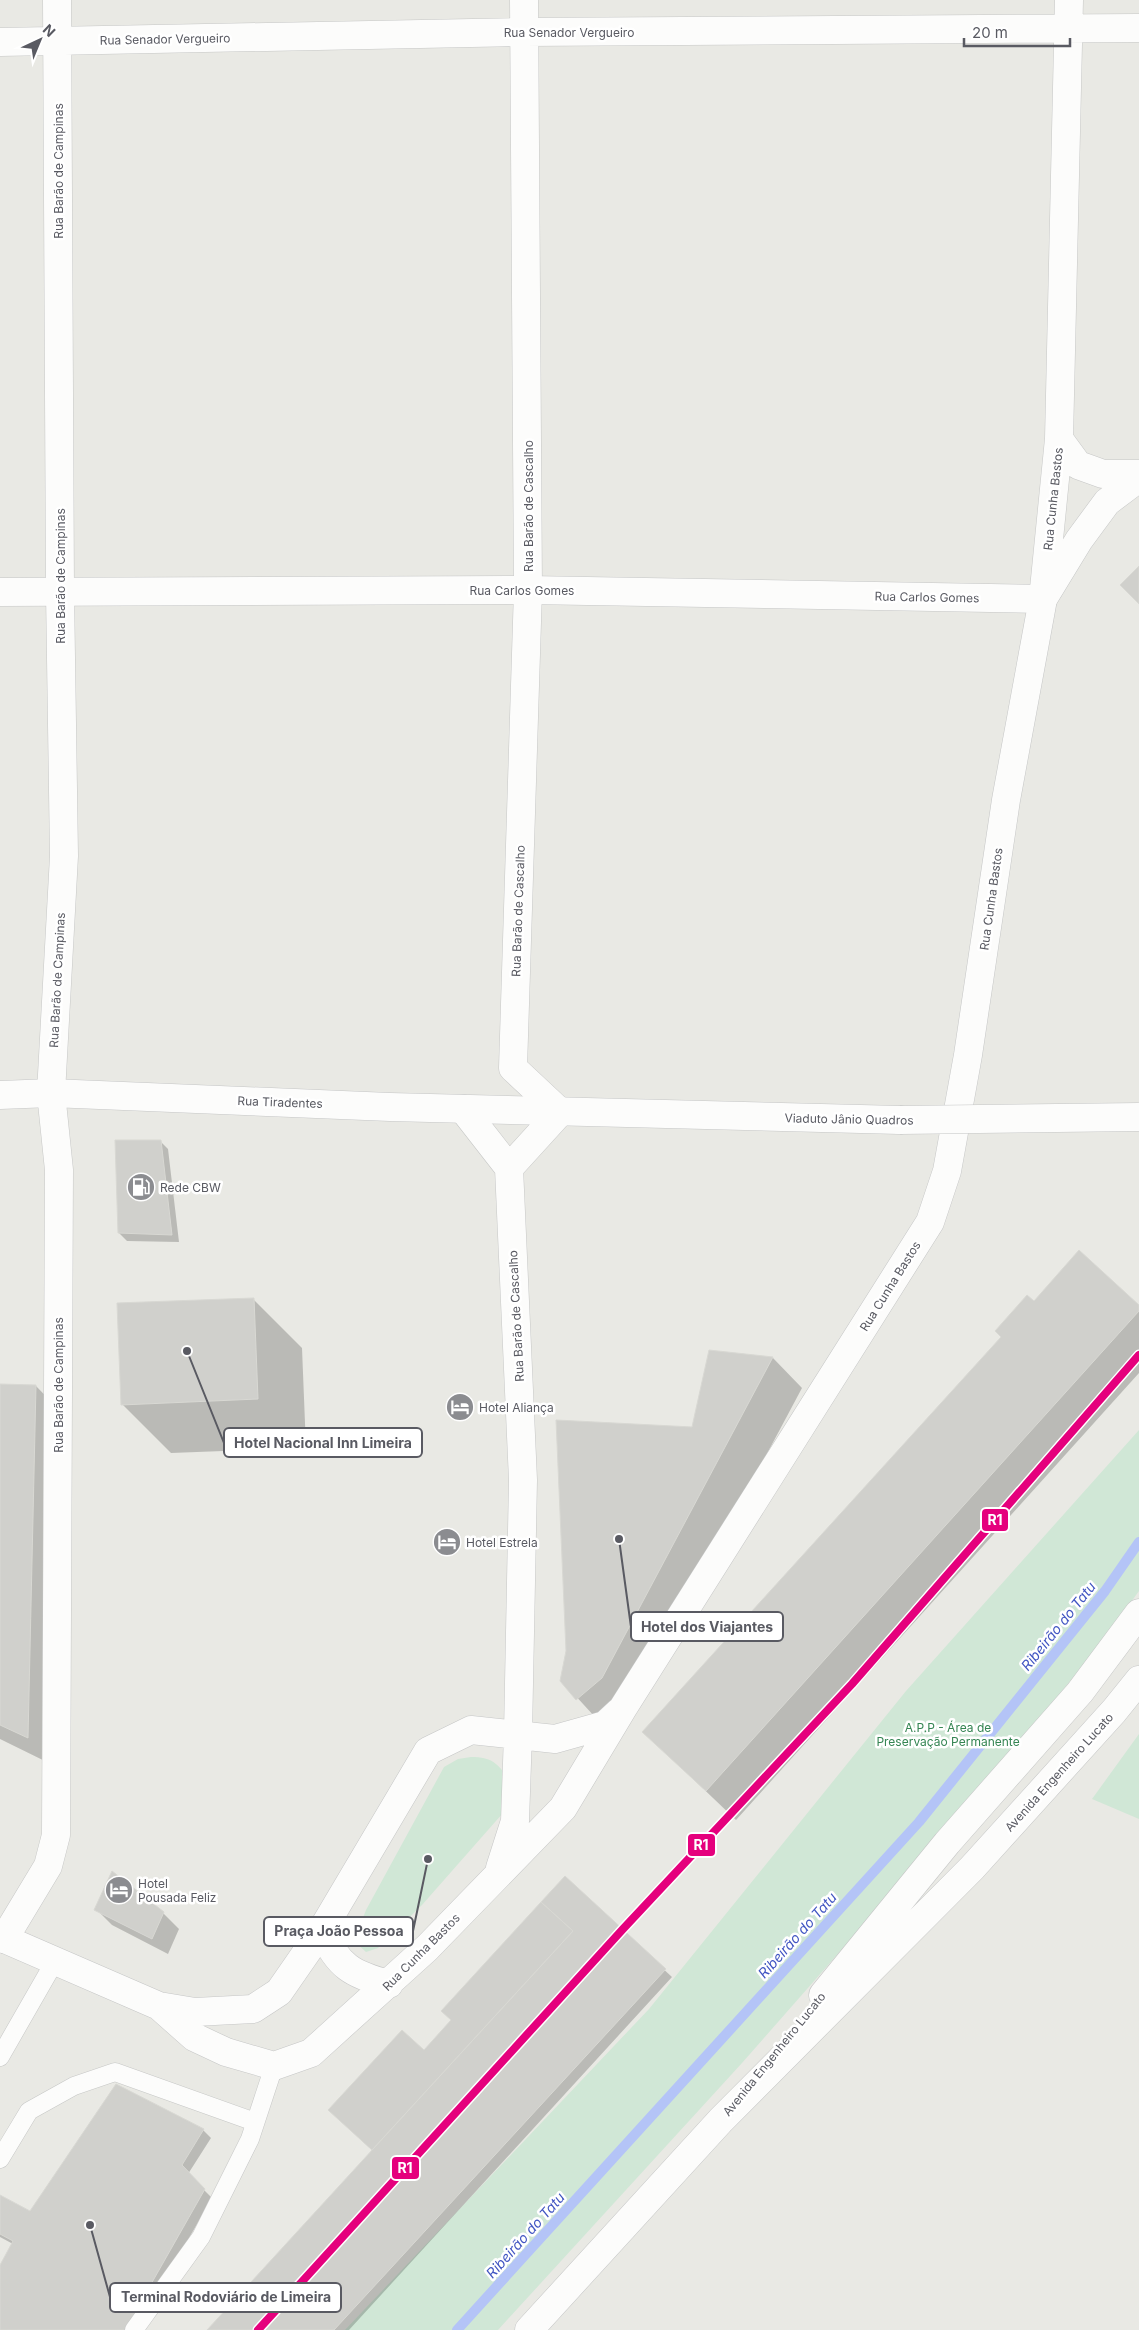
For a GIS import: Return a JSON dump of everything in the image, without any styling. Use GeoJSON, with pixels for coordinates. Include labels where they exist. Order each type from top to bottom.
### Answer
{"type":"FeatureCollection","features":[{"type":"Feature","properties":{"kind":"street","name":"Rua Barão de Campinas"},"geometry":{"type":"LineString","coordinates":[[2,1940],[48,1866],[56,1835],[59,1170],[51,1093],[64,856],[60,592],[56,0]]}},
{"type":"Feature","properties":{"kind":"street","name":"Rua Barão de Cascalho"},"geometry":{"type":"LineString","coordinates":[[524,0],[528,590],[512,1068],[560,1112]]}},
{"type":"Feature","properties":{"kind":"street","name":"Rua Cunha Bastos"},"geometry":{"type":"LineString","coordinates":[[159,2006],[194,2036],[226,2052],[274,2066],[311,2053],[389,1984],[498,1875],[563,1808],[623,1708],[930,1222],[947,1171],[968,1055],[1006,800],[1044,599],[1059,439],[1070,29],[1069,0]]}},
{"type":"Feature","properties":{"kind":"street","name":"Rua Senador Vergueiro"},"geometry":{"type":"LineString","coordinates":[[0,42],[524,32],[1139,28]]}},
{"type":"Feature","properties":{"kind":"street"},"geometry":{"type":"LineString","coordinates":[[1059,439],[1078,465],[1103,474],[1139,474]]}},
{"type":"Feature","properties":{"kind":"street"},"geometry":{"type":"LineString","coordinates":[[1044,599],[1079,540],[1107,502],[1139,478]]}},
{"type":"Feature","properties":{"kind":"street","name":"Rua Carlos Gomes"},"geometry":{"type":"LineString","coordinates":[[0,592],[528,590],[1044,599]]}},
{"type":"Feature","properties":{"kind":"street","name":"Rua Tiradentes"},"geometry":{"type":"LineString","coordinates":[[0,1095],[51,1093],[560,1112]]}},
{"type":"Feature","properties":{"kind":"street"},"geometry":{"type":"LineString","coordinates":[[464,1109],[509,1168],[560,1112]]}},
{"type":"Feature","properties":{"kind":"street","name":"Viaduto Jânio Quadros"},"geometry":{"type":"LineString","coordinates":[[560,1112],[900,1120],[1139,1118]]}},
{"type":"Feature","properties":{"kind":"street","name":"Rua Barão de Cascalho"},"geometry":{"type":"LineString","coordinates":[[498,1875],[515,1820],[523,1480],[509,1168]]}},
{"type":"Feature","properties":{"kind":"street","name":"Avenida Engenheiro Lucato"},"geometry":{"type":"LineString","coordinates":[[721,2120],[947,1843],[1080,1692],[1139,1613]]}},
{"type":"Feature","properties":{"kind":"street","name":"Avenida Engenheiro Lucato"},"geometry":{"type":"LineString","coordinates":[[721,2120],[972,1868],[1114,1711],[1139,1680]]}},
{"type":"Feature","properties":{"kind":"street","name":"Rua Cunha Bastos"},"geometry":{"type":"LineString","coordinates":[[2,1940],[159,2006],[195,2012],[253,2009],[279,1992],[322,1930],[428,1751],[471,1730],[555,1739],[605,1725],[623,1708]]}},
{"type":"Feature","properties":{"kind":"street"},"geometry":{"type":"LineString","coordinates":[[322,1930],[331,1952],[348,1968],[365,1978],[389,1984]]}},
{"type":"Feature","properties":{"kind":"street"},"geometry":{"type":"LineString","coordinates":[[529,2330],[721,2120]]}},
{"type":"Feature","properties":{"kind":"lane"},"geometry":{"type":"LineString","coordinates":[[0,2057],[55,1961]]}},
{"type":"Feature","properties":{"kind":"lane"},"geometry":{"type":"LineString","coordinates":[[134,2330],[201,2237],[250,2139],[274,2066]]}},
{"type":"Feature","properties":{"kind":"lane"},"geometry":{"type":"LineString","coordinates":[[0,2159],[29,2111],[74,2086],[115,2072],[255,2122]]}},
{"type":"Feature","properties":{"kind":"green space","name":"A.P.P - Área de Preservação Permanente"},"geometry":{"type":"Polygon","coordinates":[[[1139,1430],[1139,1591],[1105,1638],[1038,1721],[887,1898],[742,2063],[498,2330],[345,2330],[649,2009],[906,1691],[1139,1430]]]}},
{"type":"Feature","properties":{"kind":"green space"},"geometry":{"type":"Polygon","coordinates":[[[1139,1734],[1139,1819],[1092,1799],[1139,1734]]]}},
{"type":"Feature","properties":{"kind":"green space"},"geometry":{"type":"Polygon","coordinates":[[[484,1758],[493,1762],[509,1779],[503,1813],[422,1905],[378,1948],[366,1952],[354,1941],[366,1910],[444,1767],[458,1759],[484,1758]]]}},
{"type":"Feature","properties":{"kind":"building"},"geometry":{"type":"Polygon","coordinates":[[[1139,566],[1139,604],[1120,585],[1139,566]]]}},
{"type":"Feature","properties":{"kind":"building","name":"Rede CBW"},"geometry":{"type":"Polygon","coordinates":[[[115,1140],[161,1140],[172,1235],[118,1233],[115,1140]]]}},
{"type":"Feature","properties":{"kind":"building"},"geometry":{"type":"Polygon","coordinates":[[[1079,1250],[1139,1305],[1139,1311],[706,1791],[642,1732],[1001,1337],[995,1331],[1027,1295],[1034,1301],[1079,1250]]]}},
{"type":"Feature","properties":{"kind":"building"},"geometry":{"type":"Polygon","coordinates":[[[254,1298],[258,1399],[121,1405],[117,1303],[254,1298]]]}},
{"type":"Feature","properties":{"kind":"building"},"geometry":{"type":"Polygon","coordinates":[[[709,1350],[773,1357],[602,1678],[576,1700],[560,1681],[566,1651],[556,1420],[692,1427],[709,1350]]]}},
{"type":"Feature","properties":{"kind":"building"},"geometry":{"type":"Polygon","coordinates":[[[0,1384],[36,1385],[28,1738],[0,1725],[0,1384]]]}},
{"type":"Feature","properties":{"kind":"building","name":"Hotel Pousada Feliz"},"geometry":{"type":"Polygon","coordinates":[[[112,1871],[164,1912],[152,1939],[94,1910],[112,1871]]]}},
{"type":"Feature","properties":{"kind":"building"},"geometry":{"type":"Polygon","coordinates":[[[565,1876],[666,1969],[334,2330],[207,2330],[573,1931],[541,1902],[565,1876]]]}},
{"type":"Feature","properties":{"kind":"building"},"geometry":{"type":"Polygon","coordinates":[[[541,1902],[573,1931],[372,2150],[328,2110],[402,2030],[424,2050],[451,2020],[441,2011],[541,1902]]]}},
{"type":"Feature","properties":{"kind":"building"},"geometry":{"type":"Polygon","coordinates":[[[116,2084],[204,2129],[182,2165],[205,2189],[125,2330],[0,2330],[0,2265],[13,2241],[0,2234],[0,2195],[30,2211],[116,2084]]]}},
{"type":"Feature","properties":{"kind":"waterway","name":"Ribeirão do Tatu"},"geometry":{"type":"LineString","coordinates":[[457,2330],[919,1822],[1105,1591],[1139,1542]]}},
{"type":"Feature","properties":{"kind":"transit line","name":"R1"},"geometry":{"type":"LineString","coordinates":[[258,2330],[623,1929],[852,1684],[1139,1355]]}},
{"type":"Feature","properties":{"kind":"place","name":"Rede CBW"},"geometry":{"type":"Point","coordinates":[141,1187]}},
{"type":"Feature","properties":{"kind":"place","name":"Hotel Nacional Inn Limeira"},"geometry":{"type":"Point","coordinates":[187,1351]}},
{"type":"Feature","properties":{"kind":"place","name":"Hotel Aliança"},"geometry":{"type":"Point","coordinates":[460,1407]}},
{"type":"Feature","properties":{"kind":"place","name":"Hotel dos Viajantes"},"geometry":{"type":"Point","coordinates":[619,1539]}},
{"type":"Feature","properties":{"kind":"place","name":"Hotel Estrela"},"geometry":{"type":"Point","coordinates":[447,1542]}},
{"type":"Feature","properties":{"kind":"place","name":"Praça João Pessoa"},"geometry":{"type":"Point","coordinates":[428,1859]}},
{"type":"Feature","properties":{"kind":"place","name":"Hotel Pousada Feliz"},"geometry":{"type":"Point","coordinates":[119,1890]}},
{"type":"Feature","properties":{"kind":"place","name":"Terminal Rodoviário de Limeira"},"geometry":{"type":"Point","coordinates":[90,2225]}}]}
